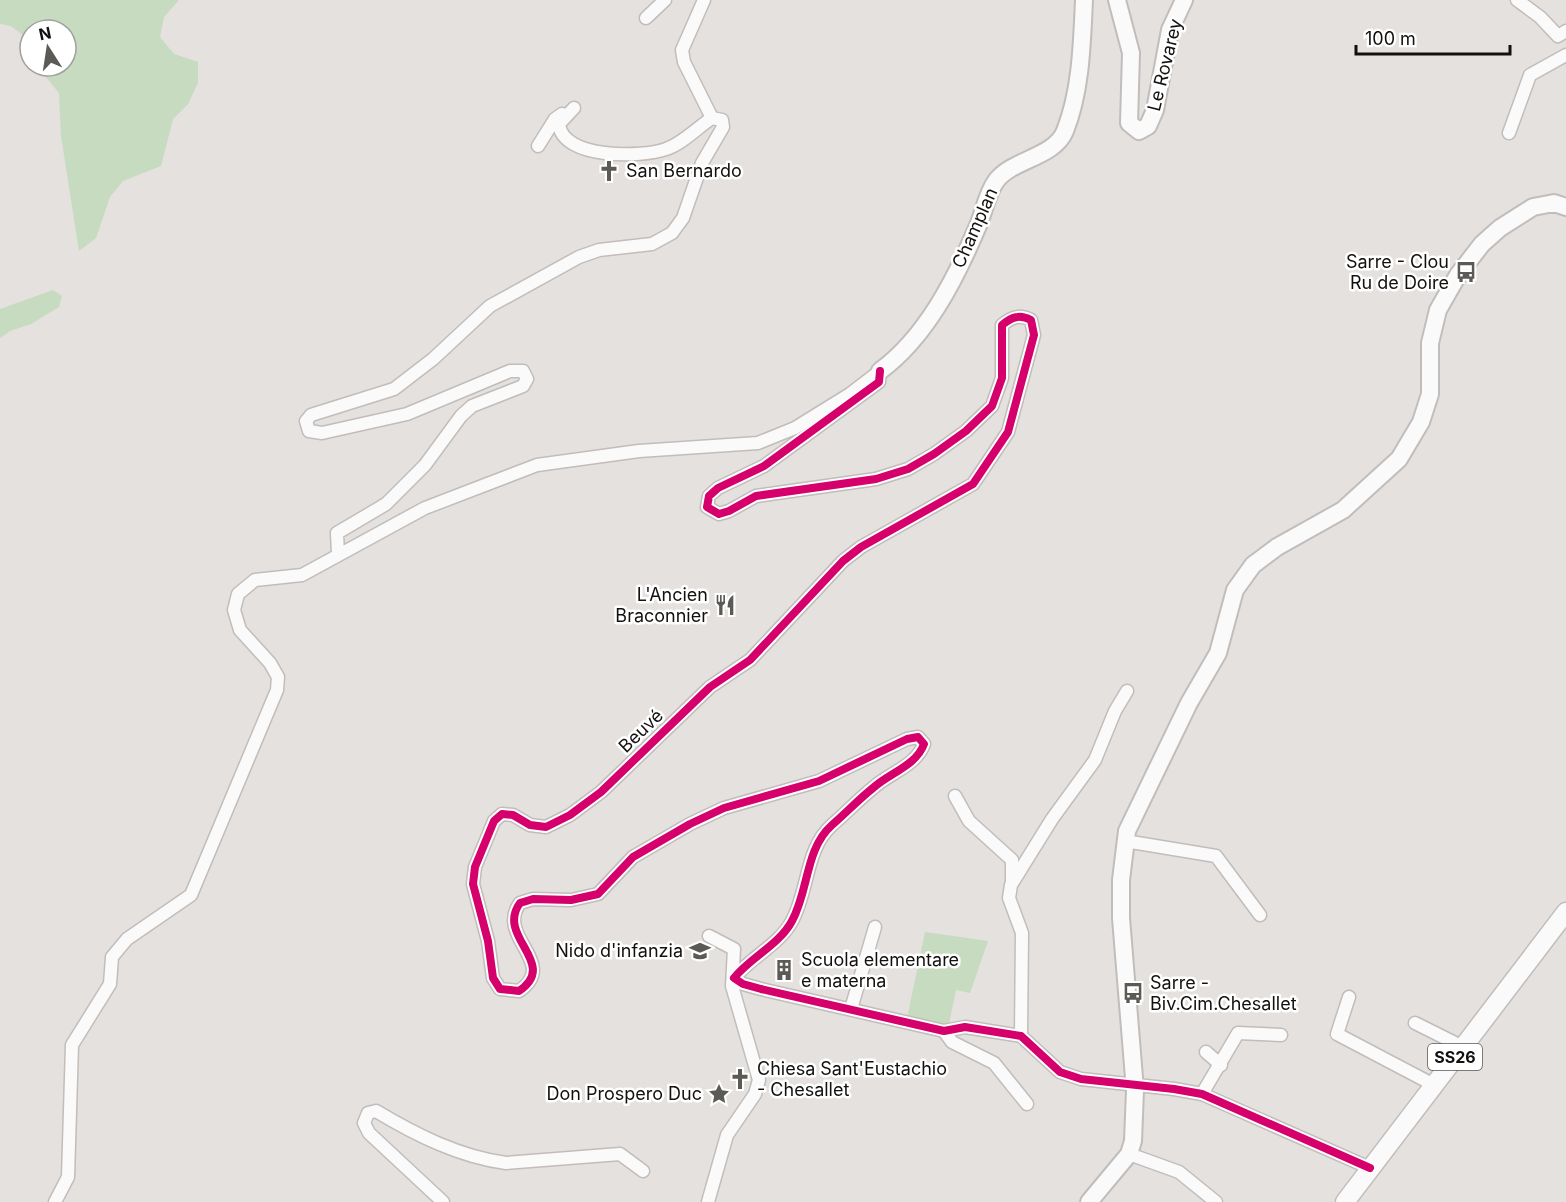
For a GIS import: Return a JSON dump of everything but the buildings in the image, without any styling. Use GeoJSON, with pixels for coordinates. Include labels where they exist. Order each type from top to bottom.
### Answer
{"type":"FeatureCollection","features":[{"type":"Feature","properties":{"kind":"main road","name":"SS26"},"geometry":{"type":"LineString","coordinates":[[1345,1202],[1566,912]]}},
{"type":"Feature","properties":{"kind":"street"},"geometry":{"type":"LineString","coordinates":[[646,18],[665,0]]}},
{"type":"Feature","properties":{"kind":"street"},"geometry":{"type":"LineString","coordinates":[[704,0],[682,50],[684,62],[712,118]]}},
{"type":"Feature","properties":{"kind":"street","name":"Champlan"},"geometry":{"type":"LineString","coordinates":[[880,371],[913,338],[939,304],[962,261],[997,180],[1053,147],[1065,133],[1082,48],[1084,0]]}},
{"type":"Feature","properties":{"kind":"street","name":"Le Rovarey"},"geometry":{"type":"LineString","coordinates":[[1117,0],[1131,53],[1129,123],[1139,131],[1148,126],[1155,110],[1170,30],[1184,0]]}},
{"type":"Feature","properties":{"kind":"street"},"geometry":{"type":"LineString","coordinates":[[1517,0],[1540,17],[1558,36],[1566,31]]}},
{"type":"Feature","properties":{"kind":"street"},"geometry":{"type":"LineString","coordinates":[[1509,133],[1530,75],[1566,55]]}},
{"type":"Feature","properties":{"kind":"street"},"geometry":{"type":"LineString","coordinates":[[338,554],[337,532],[386,504],[425,465],[461,416],[472,406],[523,386],[527,380],[523,371],[510,371],[407,414],[322,433],[309,431],[306,421],[310,415],[394,389],[434,359],[490,306],[579,257],[599,250],[652,244],[672,233],[683,218],[702,163],[723,128],[722,120],[712,118],[668,149],[645,154],[591,152],[564,137],[560,130],[559,124],[574,108],[555,119],[538,146]]}},
{"type":"Feature","properties":{"kind":"street"},"geometry":{"type":"LineString","coordinates":[[1089,1202],[1129,1154],[1133,1141],[1136,1090],[1133,1084],[1121,918],[1125,841],[1135,810],[1189,703],[1218,653],[1235,590],[1253,564],[1277,547],[1343,510],[1399,459],[1421,422],[1430,394],[1430,343],[1438,310],[1458,275],[1482,244],[1500,228],[1523,213],[1545,203],[1566,207]]}},
{"type":"Feature","properties":{"kind":"street","name":"Beuvé"},"geometry":{"type":"LineString","coordinates":[[734,978],[755,956],[770,947],[791,923],[803,898],[818,840],[872,788],[920,754],[924,744],[922,739],[907,739],[819,781],[724,808],[644,849],[598,894],[572,900],[533,899],[520,903],[513,917],[515,929],[530,957],[533,974],[529,984],[519,991],[500,989],[493,978],[488,941],[475,896],[473,875],[494,821],[501,814],[513,815],[530,825],[546,827],[570,815],[601,792],[710,687],[750,660],[843,561],[861,548],[973,484],[1008,432],[1034,335],[1031,320],[1024,316],[1011,317],[1002,326],[1002,378],[992,406],[966,431],[908,469],[876,479],[756,496],[729,512],[718,514],[707,507],[709,496],[718,488],[764,466],[879,382],[880,371]]}},
{"type":"Feature","properties":{"kind":"street"},"geometry":{"type":"LineString","coordinates":[[55,1202],[68,1177],[72,1045],[110,984],[112,957],[127,939],[191,895],[277,690],[278,677],[270,663],[240,630],[234,610],[238,594],[255,579],[302,575],[425,508],[537,465],[639,451],[758,443],[795,428],[850,394],[880,371]]}},
{"type":"Feature","properties":{"kind":"street"},"geometry":{"type":"LineString","coordinates":[[1011,885],[1052,819],[1095,760],[1115,711],[1127,691]]}},
{"type":"Feature","properties":{"kind":"street"},"geometry":{"type":"LineString","coordinates":[[955,796],[969,821],[1012,860],[1009,898],[1022,933],[1021,1036]]}},
{"type":"Feature","properties":{"kind":"street"},"geometry":{"type":"LineString","coordinates":[[1125,841],[1216,856],[1260,915]]}},
{"type":"Feature","properties":{"kind":"street"},"geometry":{"type":"LineString","coordinates":[[851,1009],[874,927]]}},
{"type":"Feature","properties":{"kind":"street"},"geometry":{"type":"LineString","coordinates":[[708,1202],[727,1135],[755,1094],[759,1080],[732,986],[734,949],[709,936]]}},
{"type":"Feature","properties":{"kind":"street"},"geometry":{"type":"LineString","coordinates":[[734,978],[752,986],[944,1031],[965,1027],[1021,1036],[1060,1072],[1081,1079],[1202,1094],[1370,1168]]}},
{"type":"Feature","properties":{"kind":"street"},"geometry":{"type":"LineString","coordinates":[[1350,997],[1337,1034],[1434,1085]]}},
{"type":"Feature","properties":{"kind":"street"},"geometry":{"type":"LineString","coordinates":[[1415,1023],[1463,1047]]}},
{"type":"Feature","properties":{"kind":"street"},"geometry":{"type":"LineString","coordinates":[[944,1031],[952,1042],[994,1063],[1027,1104]]}},
{"type":"Feature","properties":{"kind":"street"},"geometry":{"type":"LineString","coordinates":[[1202,1094],[1238,1033],[1281,1035]]}},
{"type":"Feature","properties":{"kind":"street"},"geometry":{"type":"LineString","coordinates":[[1206,1052],[1221,1065]]}},
{"type":"Feature","properties":{"kind":"street"},"geometry":{"type":"LineString","coordinates":[[443,1202],[369,1133],[364,1123],[368,1113],[376,1111],[413,1134],[488,1161],[506,1163],[620,1154],[643,1171]]}},
{"type":"Feature","properties":{"kind":"street"},"geometry":{"type":"LineString","coordinates":[[1129,1154],[1179,1172],[1216,1202]]}},
{"type":"Feature","properties":{"kind":"green space"},"geometry":{"type":"Polygon","coordinates":[[[0,0],[179,0],[164,17],[160,37],[174,54],[198,62],[198,83],[188,104],[173,119],[161,166],[123,181],[110,197],[96,238],[79,251],[61,136],[59,93],[47,78],[78,78],[78,18],[18,18],[18,31],[11,26],[0,24],[0,0]]]}},
{"type":"Feature","properties":{"kind":"green space"},"geometry":{"type":"Polygon","coordinates":[[[53,290],[62,296],[59,307],[31,324],[10,331],[0,338],[0,309],[53,290]]]}},
{"type":"Feature","properties":{"kind":"green space"},"geometry":{"type":"Polygon","coordinates":[[[925,932],[988,941],[970,993],[956,990],[949,1024],[907,1018],[925,932]]]}},
{"type":"Feature","properties":{"kind":"cycle path"},"geometry":{"type":"LineString","coordinates":[[880,371],[879,382],[764,466],[718,488],[709,496],[707,507],[719,514],[756,496],[876,479],[908,469],[934,454],[966,431],[992,406],[1002,378],[1002,325],[1016,317],[1031,320],[1034,335],[1008,432],[973,484],[861,547],[843,561],[750,660],[710,687],[601,792],[570,815],[546,827],[530,825],[513,815],[502,814],[494,821],[475,867],[473,884],[488,941],[493,978],[500,989],[519,991],[530,981],[533,970],[531,960],[515,927],[514,915],[520,903],[533,899],[571,900],[598,894],[633,857],[690,824],[724,808],[819,781],[907,739],[918,737],[924,744],[915,758],[868,792],[823,835],[812,858],[802,896],[792,921],[780,937],[734,978],[743,984],[761,989],[944,1031],[965,1027],[1021,1036],[1060,1072],[1081,1079],[1202,1094],[1370,1168]]}},
{"type":"Feature","properties":{"kind":"place","name":"San Bernardo"},"geometry":{"type":"Point","coordinates":[609,171]}},
{"type":"Feature","properties":{"kind":"place","name":"Sarre - Clou Ru de Doire"},"geometry":{"type":"Point","coordinates":[1466,272]}},
{"type":"Feature","properties":{"kind":"place","name":"L'Ancien Braconnier"},"geometry":{"type":"Point","coordinates":[725,605]}},
{"type":"Feature","properties":{"kind":"place","name":"Nido d'infanzia"},"geometry":{"type":"Point","coordinates":[700,951]}},
{"type":"Feature","properties":{"kind":"place","name":"Scuola elementare e materna"},"geometry":{"type":"Point","coordinates":[784,970]}},
{"type":"Feature","properties":{"kind":"place","name":"Sarre - Biv.Cim.Chesallet"},"geometry":{"type":"Point","coordinates":[1133,993]}},
{"type":"Feature","properties":{"kind":"place","name":"Chiesa Sant'Eustachio - Chesallet"},"geometry":{"type":"Point","coordinates":[740,1079]}},
{"type":"Feature","properties":{"kind":"place","name":"Don Prospero Duc"},"geometry":{"type":"Point","coordinates":[719,1094]}}]}
